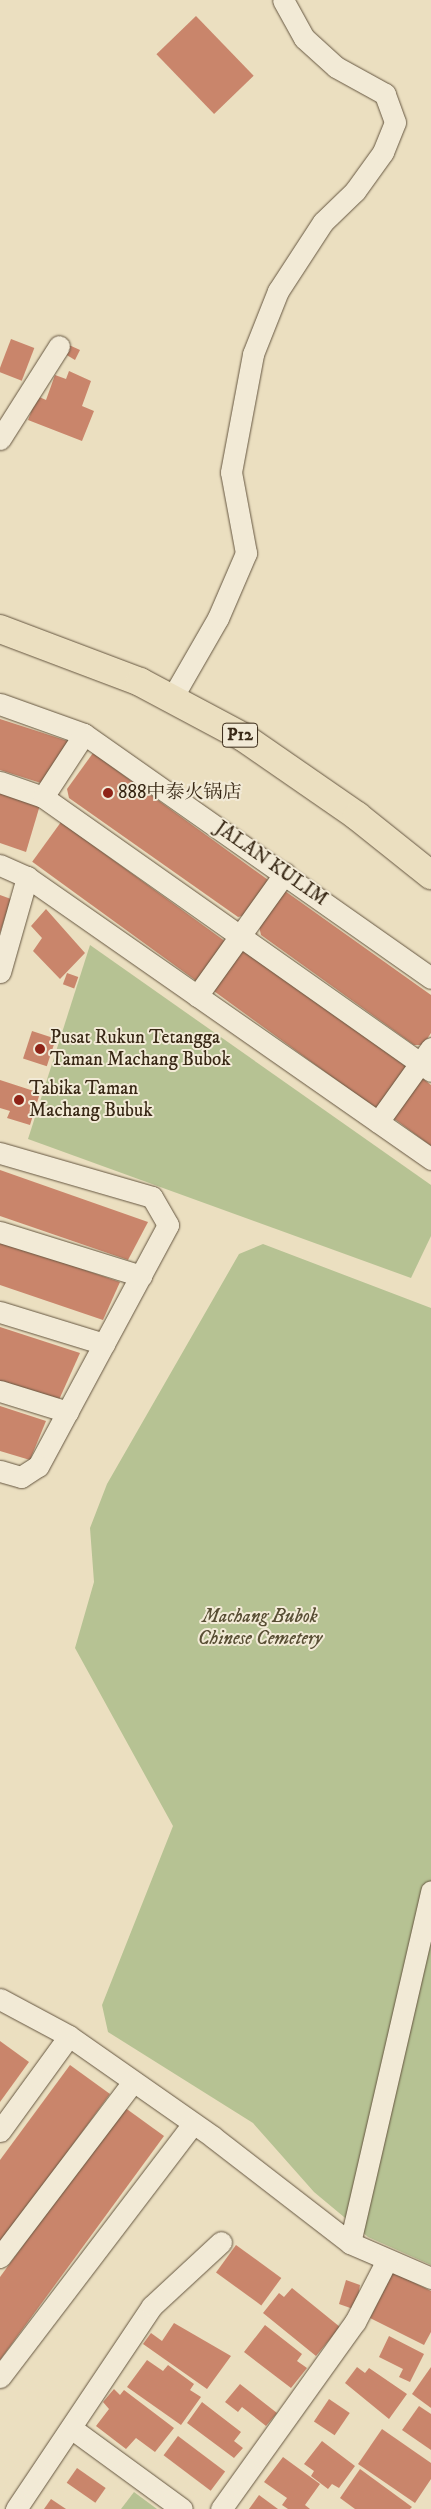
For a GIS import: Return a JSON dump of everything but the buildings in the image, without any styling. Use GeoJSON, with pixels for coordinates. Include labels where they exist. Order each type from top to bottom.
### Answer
{"type":"FeatureCollection","features":[{"type":"Feature","properties":{"kind":"main road","name":"P12"},"geometry":{"type":"LineString","coordinates":[[0,629],[90,661],[172,698],[243,737],[357,816],[431,876]]}},
{"type":"Feature","properties":{"kind":"street"},"geometry":{"type":"LineString","coordinates":[[172,698],[218,618],[246,553],[231,472],[256,345],[278,291],[323,222],[355,191],[383,152],[395,122],[385,94],[336,67],[304,38],[283,0]]}},
{"type":"Feature","properties":{"kind":"street"},"geometry":{"type":"LineString","coordinates":[[0,439],[59,346]]}},
{"type":"Feature","properties":{"kind":"street","name":"JALAN KULIM"},"geometry":{"type":"LineString","coordinates":[[0,704],[84,734],[285,872],[431,978]]}},
{"type":"Feature","properties":{"kind":"street"},"geometry":{"type":"LineString","coordinates":[[43,797],[84,734]]}},
{"type":"Feature","properties":{"kind":"street"},"geometry":{"type":"LineString","coordinates":[[0,782],[43,797],[241,937],[427,1061],[378,1122]]}},
{"type":"Feature","properties":{"kind":"street"},"geometry":{"type":"LineString","coordinates":[[0,865],[27,877],[431,1159]]}},
{"type":"Feature","properties":{"kind":"street"},"geometry":{"type":"LineString","coordinates":[[198,996],[285,872]]}},
{"type":"Feature","properties":{"kind":"street"},"geometry":{"type":"LineString","coordinates":[[0,972],[27,877]]}},
{"type":"Feature","properties":{"kind":"street"},"geometry":{"type":"LineString","coordinates":[[0,1153],[152,1197],[168,1225],[38,1466],[21,1477],[0,1471]]}},
{"type":"Feature","properties":{"kind":"street"},"geometry":{"type":"LineString","coordinates":[[0,1232],[141,1276]]}},
{"type":"Feature","properties":{"kind":"street"},"geometry":{"type":"LineString","coordinates":[[0,1312],[104,1344]]}},
{"type":"Feature","properties":{"kind":"street"},"geometry":{"type":"LineString","coordinates":[[0,1391],[68,1412]]}},
{"type":"Feature","properties":{"kind":"street"},"geometry":{"type":"LineString","coordinates":[[350,2243],[431,1891]]}},
{"type":"Feature","properties":{"kind":"street"},"geometry":{"type":"LineString","coordinates":[[1,2001],[69,2036],[191,2126],[213,2137],[350,2243],[431,2278]]}},
{"type":"Feature","properties":{"kind":"street"},"geometry":{"type":"LineString","coordinates":[[0,2131],[69,2036]]}},
{"type":"Feature","properties":{"kind":"street"},"geometry":{"type":"LineString","coordinates":[[0,2257],[133,2082]]}},
{"type":"Feature","properties":{"kind":"street"},"geometry":{"type":"LineString","coordinates":[[0,2377],[191,2126]]}},
{"type":"Feature","properties":{"kind":"street"},"geometry":{"type":"LineString","coordinates":[[16,2509],[152,2306],[221,2242]]}},
{"type":"Feature","properties":{"kind":"street"},"geometry":{"type":"LineString","coordinates":[[221,2509],[355,2322],[387,2260]]}},
{"type":"Feature","properties":{"kind":"street"},"geometry":{"type":"LineString","coordinates":[[71,2428],[182,2509]]}},
{"type":"Feature","properties":{"kind":"green space"},"geometry":{"type":"Polygon","coordinates":[[[90,945],[431,1185],[431,1236],[411,1278],[28,1139],[90,945]]]}},
{"type":"Feature","properties":{"kind":"green space","name":"Machang Bubok Chinese Cemetery"},"geometry":{"type":"Polygon","coordinates":[[[263,1244],[431,1308],[431,2265],[368,2237],[314,2192],[253,2123],[108,2032],[102,2005],[173,1826],[75,1648],[94,1582],[90,1528],[107,1484],[239,1254],[263,1244]]]}},
{"type":"Feature","properties":{"kind":"green space"},"geometry":{"type":"Polygon","coordinates":[[[134,2492],[157,2509],[121,2509],[134,2492]]]}},
{"type":"Feature","properties":{"kind":"place","name":"888中泰火锅店"},"geometry":{"type":"Point","coordinates":[108,793]}},
{"type":"Feature","properties":{"kind":"place","name":"Pusat Rukun Tetangga Taman Machang Bubok"},"geometry":{"type":"Point","coordinates":[40,1049]}},
{"type":"Feature","properties":{"kind":"place","name":"Tabika Taman Machang Bubuk"},"geometry":{"type":"Point","coordinates":[19,1100]}}]}
